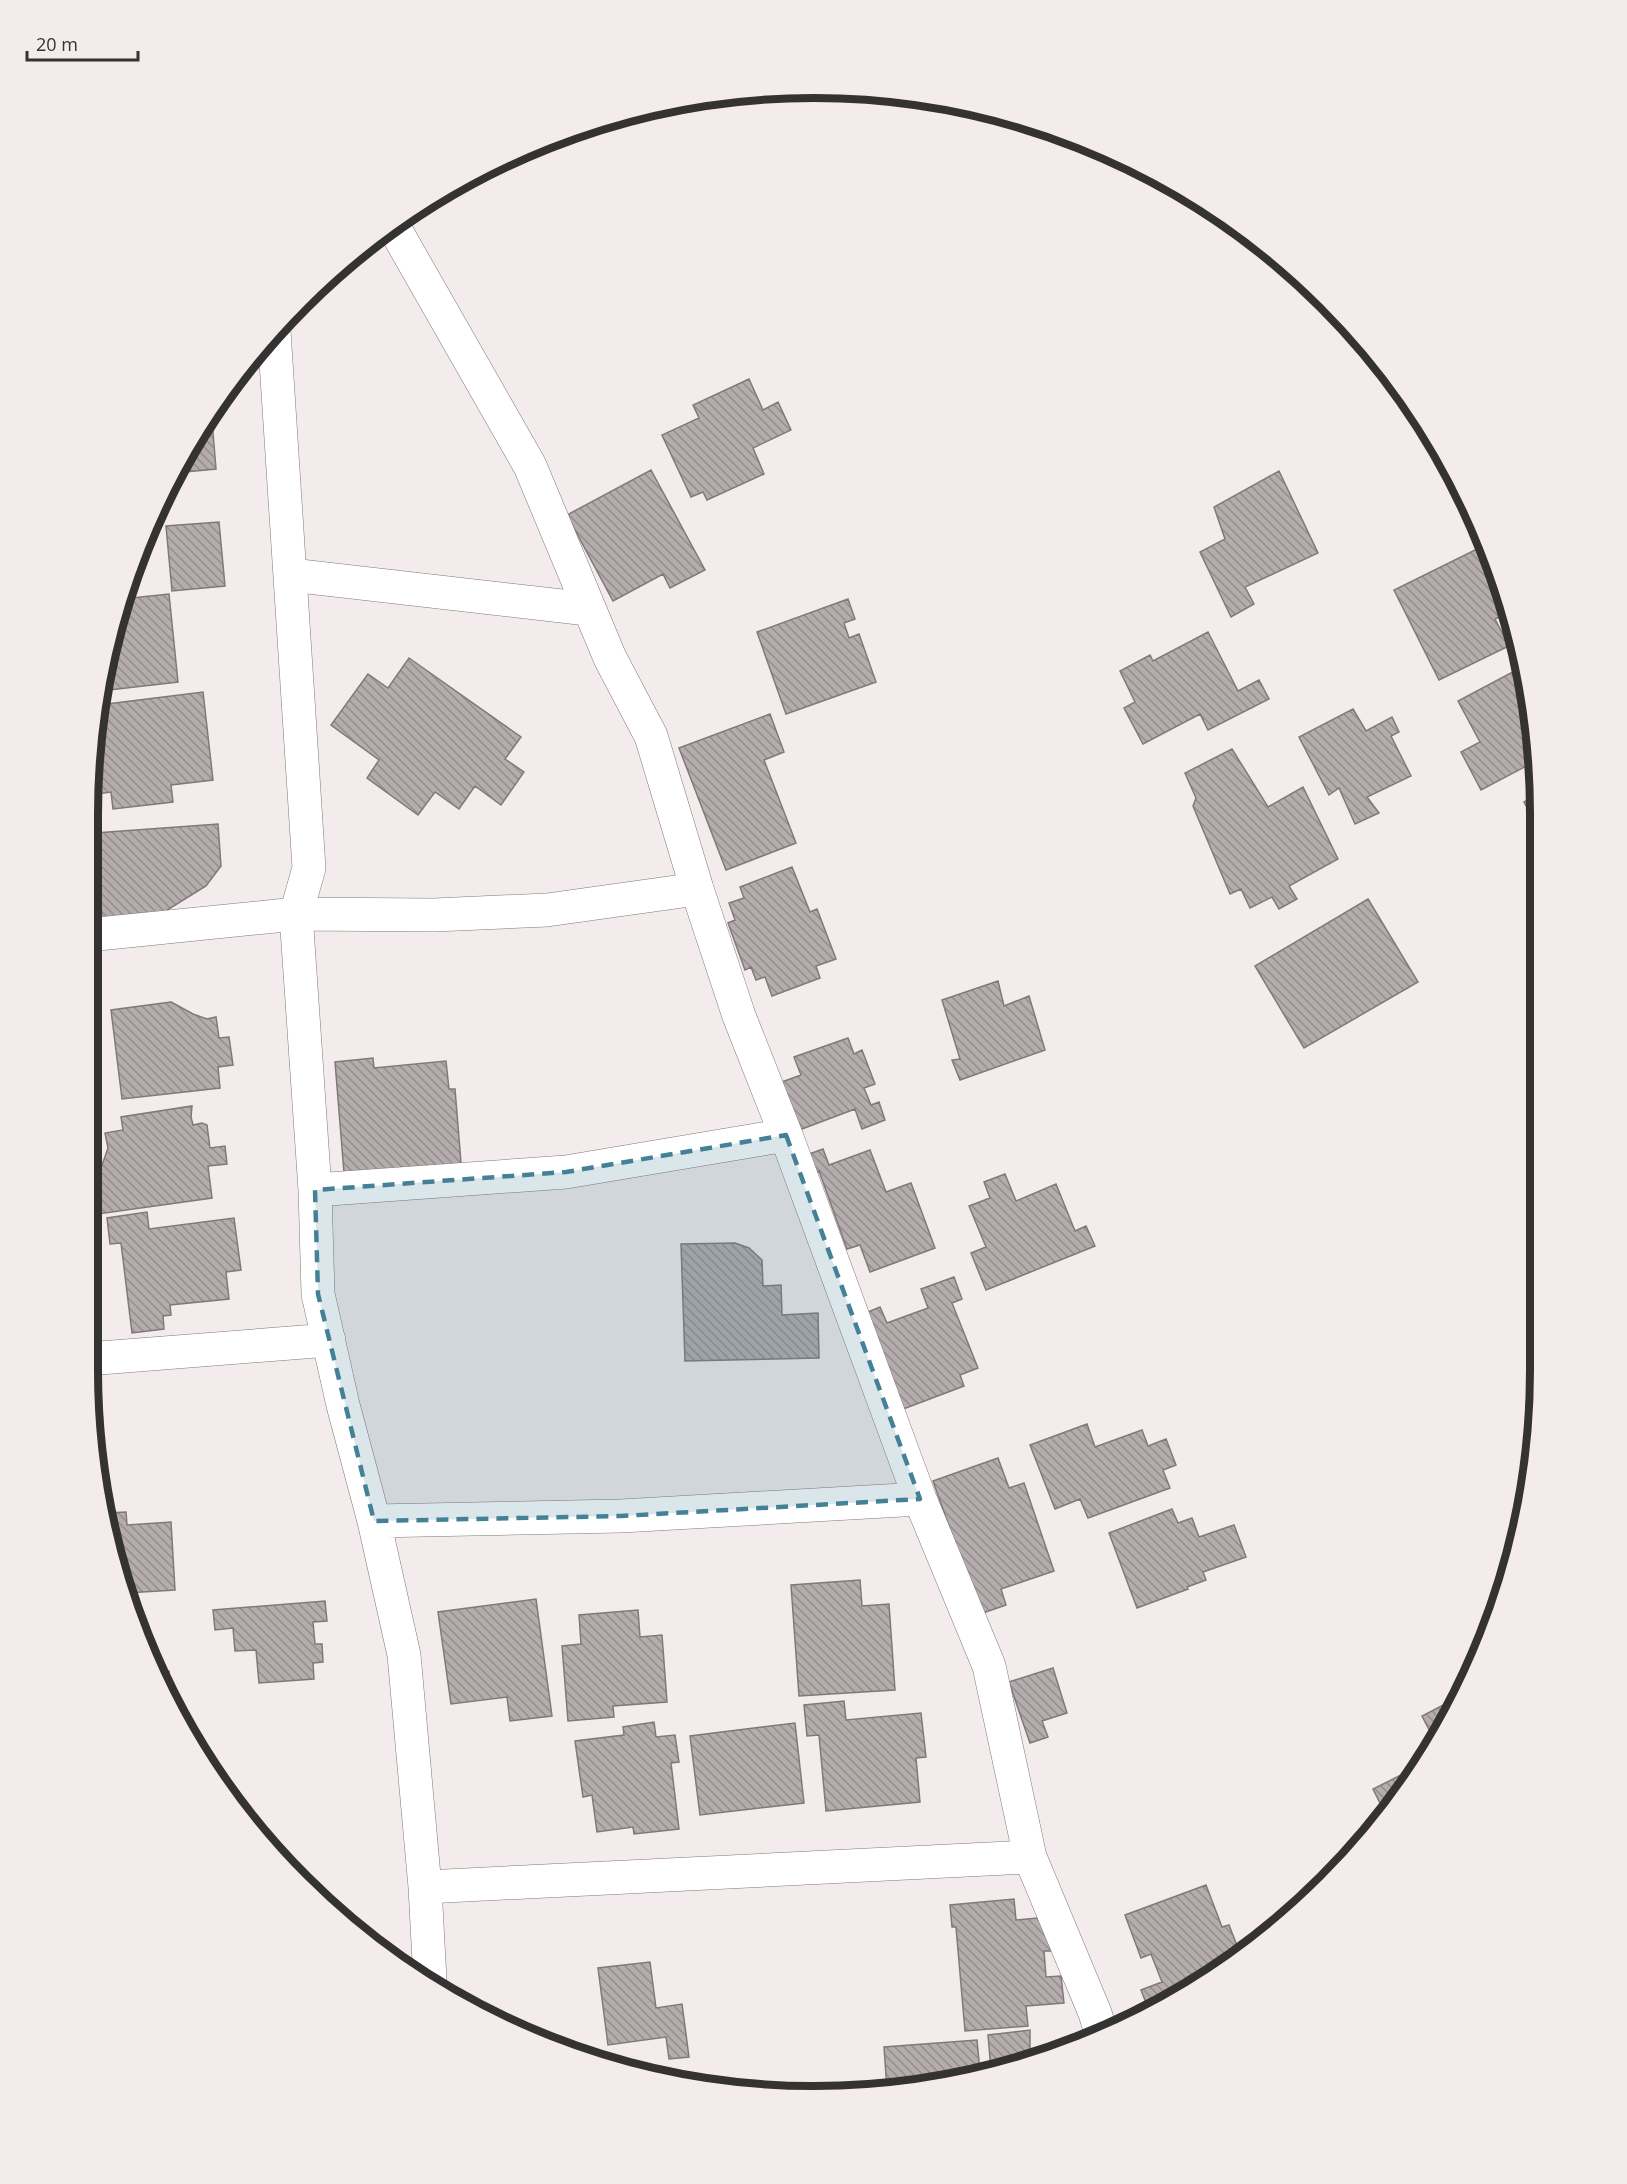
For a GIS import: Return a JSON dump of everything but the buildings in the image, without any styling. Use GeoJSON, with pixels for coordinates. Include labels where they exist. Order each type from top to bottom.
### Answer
{"type":"FeatureCollection","features":[{"type":"Feature","properties":{"kind":"street"},"geometry":{"type":"LineString","coordinates":[[396,232],[530,466],[588,609],[610,658],[651,736],[697,889],[739,1016],[786,1135],[920,1499],[989,1666],[1030,1857],[1099,2027]]}},
{"type":"Feature","properties":{"kind":"street"},"geometry":{"type":"LineString","coordinates":[[275,341],[309,868],[296,914],[315,1190],[318,1294],[374,1521],[404,1655],[425,1887],[430,1975]]}},
{"type":"Feature","properties":{"kind":"street"},"geometry":{"type":"LineString","coordinates":[[291,575],[588,609]]}},
{"type":"Feature","properties":{"kind":"street"},"geometry":{"type":"LineString","coordinates":[[98,934],[296,914],[434,915],[547,910],[697,889]]}},
{"type":"Feature","properties":{"kind":"street"},"geometry":{"type":"LineString","coordinates":[[315,1190],[566,1172],[786,1135]]}},
{"type":"Feature","properties":{"kind":"street"},"geometry":{"type":"LineString","coordinates":[[98,1358],[329,1340]]}},
{"type":"Feature","properties":{"kind":"street"},"geometry":{"type":"LineString","coordinates":[[374,1521],[621,1516],[920,1499]]}},
{"type":"Feature","properties":{"kind":"street"},"geometry":{"type":"LineString","coordinates":[[425,1887],[1030,1857]]}},
{"type":"Feature","properties":{"kind":"highlighted area"},"geometry":{"type":"Polygon","coordinates":[[[786,1135],[920,1499],[621,1516],[374,1521],[318,1294],[315,1190],[566,1172],[786,1135]]]}}]}
